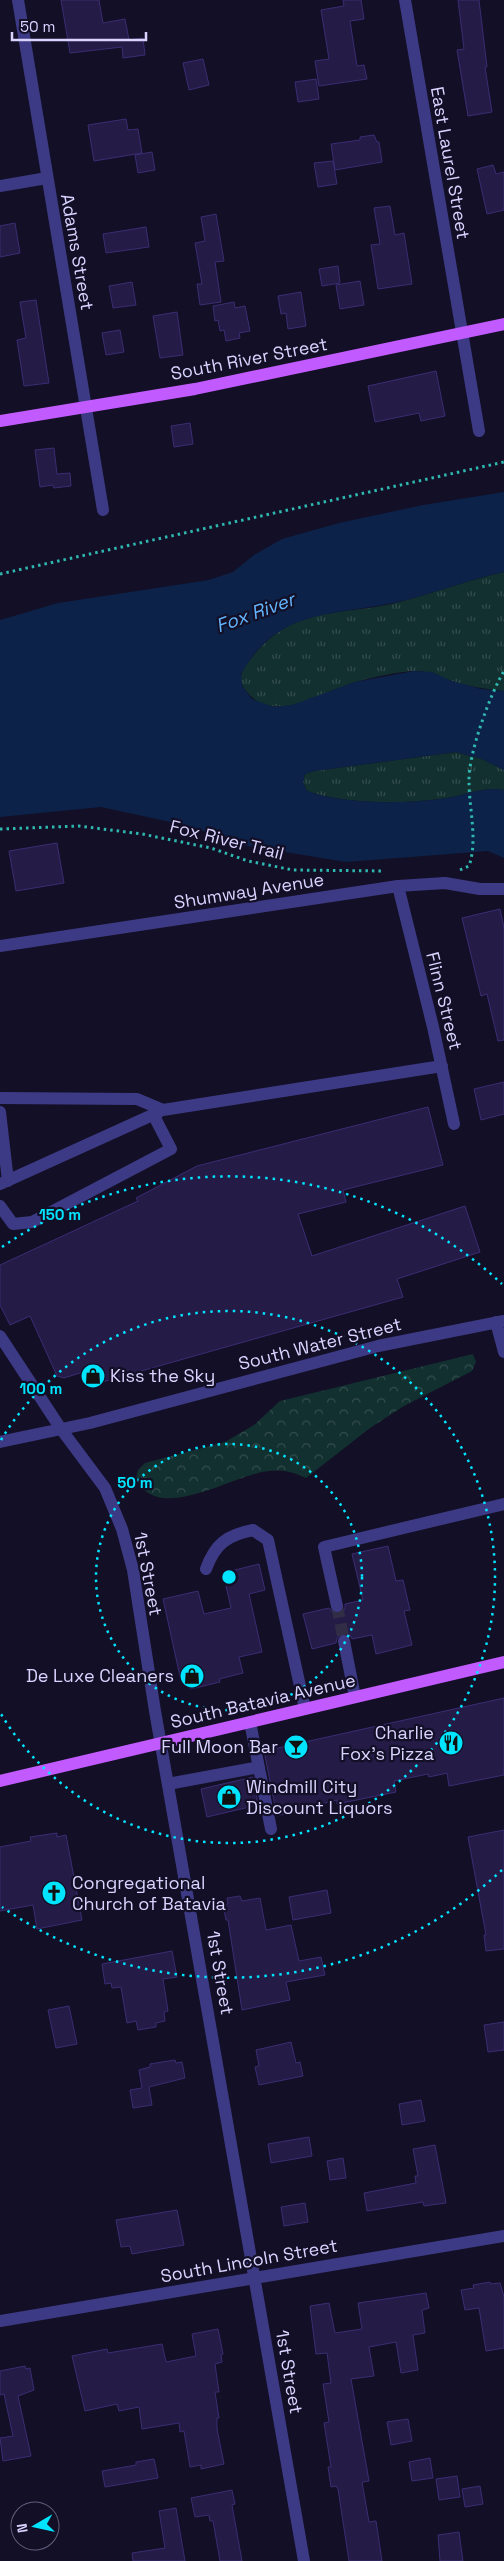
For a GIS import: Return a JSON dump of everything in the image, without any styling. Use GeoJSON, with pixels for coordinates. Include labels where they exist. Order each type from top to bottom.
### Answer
{"type":"FeatureCollection","features":[{"type":"Feature","properties":{"kind":"main road","name":"South River Street"},"geometry":{"type":"LineString","coordinates":[[0,421],[195,389],[504,324]]}},
{"type":"Feature","properties":{"kind":"main road","name":"South Batavia Avenue"},"geometry":{"type":"LineString","coordinates":[[0,1781],[504,1662]]}},
{"type":"Feature","properties":{"kind":"street","name":"Adams Street"},"geometry":{"type":"LineString","coordinates":[[18,0],[103,510]]}},
{"type":"Feature","properties":{"kind":"street","name":"East Laurel Street"},"geometry":{"type":"LineString","coordinates":[[405,0],[479,431]]}},
{"type":"Feature","properties":{"kind":"street"},"geometry":{"type":"LineString","coordinates":[[0,186],[47,178]]}},
{"type":"Feature","properties":{"kind":"street","name":"Shumway Avenue"},"geometry":{"type":"LineString","coordinates":[[0,946],[398,886],[445,883],[480,889],[504,888]]}},
{"type":"Feature","properties":{"kind":"street","name":"Flinn Street"},"geometry":{"type":"LineString","coordinates":[[398,886],[442,1066],[454,1124]]}},
{"type":"Feature","properties":{"kind":"street"},"geometry":{"type":"LineString","coordinates":[[0,1112],[4,1183],[158,1112],[442,1066]]}},
{"type":"Feature","properties":{"kind":"street"},"geometry":{"type":"LineString","coordinates":[[0,1098],[137,1098],[158,1112],[171,1149],[32,1222],[13,1224],[0,1206]]}},
{"type":"Feature","properties":{"kind":"street"},"geometry":{"type":"LineString","coordinates":[[500,1321],[504,1352]]}},
{"type":"Feature","properties":{"kind":"street","name":"South Water Street"},"geometry":{"type":"LineString","coordinates":[[0,1442],[61,1429],[378,1346],[500,1321]]}},
{"type":"Feature","properties":{"kind":"street","name":"1st Street"},"geometry":{"type":"LineString","coordinates":[[0,1336],[61,1429],[105,1488],[122,1529],[133,1570],[160,1743],[304,2561]]}},
{"type":"Feature","properties":{"kind":"street"},"geometry":{"type":"LineString","coordinates":[[337,1606],[324,1546],[504,1504]]}},
{"type":"Feature","properties":{"kind":"street"},"geometry":{"type":"LineString","coordinates":[[206,1569],[211,1554],[224,1540],[237,1533],[253,1530],[268,1540],[305,1709]]}},
{"type":"Feature","properties":{"kind":"street"},"geometry":{"type":"LineString","coordinates":[[344,1641],[356,1697]]}},
{"type":"Feature","properties":{"kind":"street"},"geometry":{"type":"LineString","coordinates":[[250,1722],[271,1829]]}},
{"type":"Feature","properties":{"kind":"street"},"geometry":{"type":"LineString","coordinates":[[168,1784],[259,1767]]}},
{"type":"Feature","properties":{"kind":"street","name":"South Lincoln Street"},"geometry":{"type":"LineString","coordinates":[[0,2321],[504,2236]]}},
{"type":"Feature","properties":{"kind":"path"},"geometry":{"type":"LineString","coordinates":[[0,574],[504,462]]}},
{"type":"Feature","properties":{"kind":"path"},"geometry":{"type":"LineString","coordinates":[[473,854],[469,788],[471,761],[496,684],[504,671]]}},
{"type":"Feature","properties":{"kind":"path","name":"Fox River Trail"},"geometry":{"type":"LineString","coordinates":[[0,829],[79,826],[142,834],[211,848],[248,861],[293,870],[393,872]]}},
{"type":"Feature","properties":{"kind":"green space"},"geometry":{"type":"Polygon","coordinates":[[[504,572],[504,691],[465,685],[426,672],[409,671],[353,683],[299,703],[271,706],[258,702],[243,686],[241,681],[242,673],[254,655],[269,639],[285,628],[302,620],[337,612],[395,603],[504,572]]]}},
{"type":"Feature","properties":{"kind":"green space"},"geometry":{"type":"Polygon","coordinates":[[[456,752],[482,759],[504,770],[504,790],[490,789],[431,800],[376,802],[323,796],[307,791],[303,782],[305,774],[314,771],[456,752]]]}},
{"type":"Feature","properties":{"kind":"green space"},"geometry":{"type":"Polygon","coordinates":[[[473,1354],[476,1362],[472,1371],[404,1406],[370,1428],[306,1478],[288,1471],[269,1471],[254,1474],[197,1494],[178,1498],[161,1498],[146,1492],[136,1478],[138,1470],[145,1463],[225,1442],[254,1425],[280,1401],[473,1354]]]}},
{"type":"Feature","properties":{"kind":"water","name":"Fox River"},"geometry":{"type":"Polygon","coordinates":[[[504,492],[504,572],[407,600],[306,619],[288,626],[271,637],[255,653],[241,674],[242,686],[252,699],[273,707],[292,705],[355,682],[414,671],[432,672],[452,681],[481,689],[504,691],[504,770],[482,759],[456,752],[314,771],[305,774],[303,782],[307,791],[322,796],[376,802],[431,800],[490,789],[504,790],[504,858],[488,851],[346,862],[241,845],[189,826],[101,807],[0,817],[0,620],[58,603],[209,580],[233,572],[254,555],[282,539],[339,523],[423,505],[504,492]]]}},
{"type":"Feature","properties":{"kind":"building"},"geometry":{"type":"Polygon","coordinates":[[[61,0],[99,0],[103,23],[125,19],[129,40],[143,38],[145,55],[123,58],[122,47],[70,53],[61,0]]]}},
{"type":"Feature","properties":{"kind":"building"},"geometry":{"type":"Polygon","coordinates":[[[343,0],[361,0],[364,19],[350,21],[357,66],[364,65],[367,79],[319,86],[315,61],[329,59],[321,10],[344,6],[343,0]]]}},
{"type":"Feature","properties":{"kind":"building"},"geometry":{"type":"Polygon","coordinates":[[[458,0],[479,0],[487,67],[485,67],[492,112],[468,116],[457,50],[464,49],[458,0]]]}},
{"type":"Feature","properties":{"kind":"building"},"geometry":{"type":"Polygon","coordinates":[[[203,59],[209,85],[189,90],[183,63],[203,59]]]}},
{"type":"Feature","properties":{"kind":"building"},"geometry":{"type":"Polygon","coordinates":[[[316,79],[319,99],[298,102],[295,82],[316,79]]]}},
{"type":"Feature","properties":{"kind":"building"},"geometry":{"type":"Polygon","coordinates":[[[126,119],[128,130],[138,129],[142,153],[94,161],[88,125],[126,119]]]}},
{"type":"Feature","properties":{"kind":"building"},"geometry":{"type":"Polygon","coordinates":[[[374,135],[377,142],[379,142],[382,162],[335,170],[331,144],[360,140],[360,137],[374,135]]]}},
{"type":"Feature","properties":{"kind":"building"},"geometry":{"type":"Polygon","coordinates":[[[152,152],[155,170],[138,173],[135,155],[152,152]]]}},
{"type":"Feature","properties":{"kind":"building"},"geometry":{"type":"Polygon","coordinates":[[[333,161],[337,184],[318,187],[314,163],[333,161]]]}},
{"type":"Feature","properties":{"kind":"building"},"geometry":{"type":"Polygon","coordinates":[[[493,165],[496,174],[504,172],[504,210],[487,214],[477,169],[493,165]]]}},
{"type":"Feature","properties":{"kind":"building"},"geometry":{"type":"Polygon","coordinates":[[[390,206],[395,235],[404,233],[412,284],[378,289],[371,245],[380,244],[374,208],[390,206]]]}},
{"type":"Feature","properties":{"kind":"building"},"geometry":{"type":"Polygon","coordinates":[[[216,214],[224,261],[215,262],[221,302],[200,305],[197,284],[202,284],[195,243],[205,241],[201,217],[216,214]]]}},
{"type":"Feature","properties":{"kind":"building"},"geometry":{"type":"Polygon","coordinates":[[[15,223],[20,253],[0,257],[0,226],[15,223]]]}},
{"type":"Feature","properties":{"kind":"building"},"geometry":{"type":"Polygon","coordinates":[[[146,227],[149,247],[106,253],[103,234],[146,227]]]}},
{"type":"Feature","properties":{"kind":"building"},"geometry":{"type":"Polygon","coordinates":[[[338,266],[340,283],[322,286],[319,269],[338,266]]]}},
{"type":"Feature","properties":{"kind":"building"},"geometry":{"type":"Polygon","coordinates":[[[360,281],[364,305],[340,309],[336,285],[360,281]]]}},
{"type":"Feature","properties":{"kind":"building"},"geometry":{"type":"Polygon","coordinates":[[[132,282],[136,305],[113,308],[109,286],[132,282]]]}},
{"type":"Feature","properties":{"kind":"building"},"geometry":{"type":"Polygon","coordinates":[[[301,292],[306,326],[288,329],[286,313],[281,314],[278,296],[301,292]]]}},
{"type":"Feature","properties":{"kind":"building"},"geometry":{"type":"Polygon","coordinates":[[[36,300],[49,383],[24,386],[17,340],[26,338],[20,302],[36,300]]]}},
{"type":"Feature","properties":{"kind":"building"},"geometry":{"type":"Polygon","coordinates":[[[234,302],[235,308],[245,306],[250,331],[239,333],[240,338],[226,341],[224,330],[220,331],[218,320],[215,321],[213,306],[234,302]]]}},
{"type":"Feature","properties":{"kind":"building"},"geometry":{"type":"Polygon","coordinates":[[[177,312],[183,355],[160,358],[153,316],[177,312]]]}},
{"type":"Feature","properties":{"kind":"building"},"geometry":{"type":"Polygon","coordinates":[[[120,330],[124,352],[106,355],[102,333],[120,330]]]}},
{"type":"Feature","properties":{"kind":"building"},"geometry":{"type":"Polygon","coordinates":[[[436,371],[445,416],[421,421],[419,413],[375,422],[368,386],[436,371]]]}},
{"type":"Feature","properties":{"kind":"building"},"geometry":{"type":"Polygon","coordinates":[[[190,423],[193,444],[174,447],[171,426],[190,423]]]}},
{"type":"Feature","properties":{"kind":"building"},"geometry":{"type":"Polygon","coordinates":[[[54,448],[57,474],[70,473],[71,486],[54,488],[53,485],[40,487],[35,450],[54,448]]]}},
{"type":"Feature","properties":{"kind":"building"},"geometry":{"type":"Polygon","coordinates":[[[57,843],[64,883],[16,891],[9,851],[57,843]]]}},
{"type":"Feature","properties":{"kind":"building"},"geometry":{"type":"Polygon","coordinates":[[[500,909],[504,928],[504,1040],[498,1041],[487,994],[481,996],[462,918],[500,909]]]}},
{"type":"Feature","properties":{"kind":"building"},"geometry":{"type":"Polygon","coordinates":[[[504,1082],[504,1114],[481,1120],[474,1089],[504,1082]]]}},
{"type":"Feature","properties":{"kind":"building"},"geometry":{"type":"Polygon","coordinates":[[[428,1107],[443,1165],[343,1190],[346,1202],[298,1214],[312,1256],[465,1206],[480,1252],[397,1279],[403,1297],[88,1386],[83,1372],[64,1378],[57,1376],[30,1316],[10,1325],[0,1305],[0,1265],[138,1201],[136,1198],[197,1166],[428,1107]]]}},
{"type":"Feature","properties":{"kind":"building"},"geometry":{"type":"Polygon","coordinates":[[[388,1546],[396,1581],[403,1580],[410,1610],[404,1611],[412,1645],[376,1654],[372,1635],[352,1639],[350,1635],[343,1633],[337,1638],[336,1643],[312,1649],[303,1614],[329,1608],[334,1614],[339,1614],[345,1609],[345,1604],[363,1600],[352,1554],[388,1546]]]}},
{"type":"Feature","properties":{"kind":"building"},"geometry":{"type":"Polygon","coordinates":[[[259,1564],[265,1590],[249,1594],[262,1652],[239,1657],[243,1673],[219,1679],[220,1682],[191,1689],[181,1681],[163,1599],[198,1591],[204,1614],[231,1608],[223,1573],[259,1564]]]}},
{"type":"Feature","properties":{"kind":"building"},"geometry":{"type":"Polygon","coordinates":[[[504,1698],[504,1775],[449,1786],[447,1773],[429,1777],[428,1774],[394,1781],[396,1792],[337,1804],[337,1800],[277,1816],[264,1751],[504,1698]]]}},
{"type":"Feature","properties":{"kind":"building","name":"Windmill City Discount Liquors"},"geometry":{"type":"Polygon","coordinates":[[[253,1777],[258,1805],[207,1817],[201,1789],[253,1777]]]}},
{"type":"Feature","properties":{"kind":"building"},"geometry":{"type":"Polygon","coordinates":[[[504,1830],[504,1949],[486,1951],[484,1935],[486,1935],[468,1837],[504,1830]]]}},
{"type":"Feature","properties":{"kind":"building","name":"Congregational Church of Batavia"},"geometry":{"type":"Polygon","coordinates":[[[57,1833],[57,1837],[66,1835],[82,1920],[37,1929],[33,1905],[0,1911],[0,1847],[31,1841],[30,1837],[57,1833]]]}},
{"type":"Feature","properties":{"kind":"building"},"geometry":{"type":"Polygon","coordinates":[[[327,1890],[331,1913],[293,1920],[289,1897],[327,1890]]]}},
{"type":"Feature","properties":{"kind":"building"},"geometry":{"type":"Polygon","coordinates":[[[240,1896],[242,1901],[260,1898],[266,1930],[291,1925],[299,1961],[321,1957],[325,1975],[286,1982],[290,2000],[242,2010],[228,1920],[226,1920],[223,1905],[228,1904],[227,1898],[240,1896]]]}},
{"type":"Feature","properties":{"kind":"building"},"geometry":{"type":"Polygon","coordinates":[[[172,1951],[177,1977],[163,1979],[168,2011],[164,2012],[165,2021],[156,2023],[156,2027],[138,2030],[136,2021],[127,2023],[121,1987],[112,1988],[111,1983],[105,1984],[102,1964],[172,1951]]]}},
{"type":"Feature","properties":{"kind":"building"},"geometry":{"type":"Polygon","coordinates":[[[69,2006],[77,2044],[56,2048],[48,2010],[69,2006]]]}},
{"type":"Feature","properties":{"kind":"building"},"geometry":{"type":"Polygon","coordinates":[[[504,2022],[504,2050],[488,2052],[484,2025],[504,2022]]]}},
{"type":"Feature","properties":{"kind":"building"},"geometry":{"type":"Polygon","coordinates":[[[291,2042],[296,2063],[300,2062],[303,2076],[259,2085],[255,2067],[259,2066],[256,2050],[291,2042]]]}},
{"type":"Feature","properties":{"kind":"building"},"geometry":{"type":"Polygon","coordinates":[[[175,2060],[176,2063],[182,2062],[185,2078],[149,2087],[152,2105],[133,2108],[130,2090],[142,2088],[139,2070],[150,2067],[150,2064],[175,2060]]]}},
{"type":"Feature","properties":{"kind":"building"},"geometry":{"type":"Polygon","coordinates":[[[421,2100],[425,2121],[402,2125],[399,2104],[421,2100]]]}},
{"type":"Feature","properties":{"kind":"building"},"geometry":{"type":"Polygon","coordinates":[[[309,2137],[312,2156],[271,2163],[268,2144],[309,2137]]]}},
{"type":"Feature","properties":{"kind":"building"},"geometry":{"type":"Polygon","coordinates":[[[435,2145],[446,2203],[424,2206],[423,2202],[367,2211],[364,2193],[416,2183],[415,2176],[418,2176],[413,2149],[435,2145]]]}},
{"type":"Feature","properties":{"kind":"building"},"geometry":{"type":"Polygon","coordinates":[[[343,2158],[346,2178],[330,2180],[327,2161],[343,2158]]]}},
{"type":"Feature","properties":{"kind":"building"},"geometry":{"type":"Polygon","coordinates":[[[305,2203],[308,2222],[284,2226],[281,2207],[305,2203]]]}},
{"type":"Feature","properties":{"kind":"building"},"geometry":{"type":"Polygon","coordinates":[[[177,2210],[184,2245],[132,2254],[130,2246],[121,2247],[116,2220],[177,2210]]]}},
{"type":"Feature","properties":{"kind":"building"},"geometry":{"type":"Polygon","coordinates":[[[490,2282],[491,2284],[500,2283],[504,2297],[504,2348],[486,2351],[479,2308],[465,2310],[461,2290],[474,2288],[473,2285],[490,2282]]]}},
{"type":"Feature","properties":{"kind":"building"},"geometry":{"type":"Polygon","coordinates":[[[426,2293],[429,2308],[422,2310],[425,2333],[413,2335],[418,2370],[401,2373],[396,2342],[369,2347],[374,2376],[351,2379],[369,2481],[362,2482],[369,2522],[376,2521],[382,2561],[349,2561],[338,2489],[336,2486],[331,2487],[328,2467],[331,2467],[324,2423],[329,2422],[323,2384],[331,2383],[327,2353],[316,2354],[310,2306],[329,2303],[335,2333],[362,2329],[358,2303],[426,2293]]]}},
{"type":"Feature","properties":{"kind":"building"},"geometry":{"type":"Polygon","coordinates":[[[218,2329],[223,2354],[221,2355],[222,2362],[215,2364],[219,2392],[215,2392],[219,2418],[217,2418],[217,2429],[224,2464],[201,2469],[201,2465],[190,2467],[184,2431],[180,2432],[179,2423],[142,2429],[139,2407],[119,2411],[117,2404],[85,2411],[72,2356],[107,2349],[108,2353],[162,2344],[166,2362],[196,2356],[192,2334],[218,2329]]]}},
{"type":"Feature","properties":{"kind":"building"},"geometry":{"type":"Polygon","coordinates":[[[25,2366],[26,2369],[30,2368],[34,2390],[18,2396],[31,2456],[3,2461],[0,2438],[13,2436],[4,2394],[0,2395],[0,2371],[25,2366]]]}},
{"type":"Feature","properties":{"kind":"building"},"geometry":{"type":"Polygon","coordinates":[[[408,2419],[412,2441],[391,2445],[387,2422],[408,2419]]]}},
{"type":"Feature","properties":{"kind":"building"},"geometry":{"type":"Polygon","coordinates":[[[430,2458],[433,2478],[412,2481],[409,2462],[430,2458]]]}},
{"type":"Feature","properties":{"kind":"building"},"geometry":{"type":"Polygon","coordinates":[[[154,2459],[158,2478],[105,2487],[102,2471],[136,2465],[136,2462],[154,2459]]]}},
{"type":"Feature","properties":{"kind":"building"},"geometry":{"type":"Polygon","coordinates":[[[457,2476],[460,2497],[439,2500],[436,2479],[457,2476]]]}},
{"type":"Feature","properties":{"kind":"building"},"geometry":{"type":"Polygon","coordinates":[[[480,2486],[483,2504],[465,2507],[462,2489],[480,2486]]]}},
{"type":"Feature","properties":{"kind":"building"},"geometry":{"type":"Polygon","coordinates":[[[232,2490],[235,2504],[232,2505],[242,2561],[220,2561],[213,2521],[210,2521],[209,2515],[195,2517],[191,2498],[232,2490]]]}},
{"type":"Feature","properties":{"kind":"building"},"geometry":{"type":"Polygon","coordinates":[[[176,2508],[185,2561],[133,2561],[132,2553],[165,2548],[159,2511],[176,2508]]]}},
{"type":"Feature","properties":{"kind":"building"},"geometry":{"type":"Polygon","coordinates":[[[459,2532],[463,2561],[440,2561],[438,2535],[459,2532]]]}},
{"type":"Feature","properties":{"kind":"tunnel"},"geometry":{"type":"LineString","coordinates":[[337,1606],[344,1641]]}},
{"type":"Feature","properties":{"kind":"place","name":"Kiss the Sky"},"geometry":{"type":"Point","coordinates":[93,1376]}},
{"type":"Feature","properties":{"kind":"place","name":"De Luxe Cleaners"},"geometry":{"type":"Point","coordinates":[192,1676]}},
{"type":"Feature","properties":{"kind":"place","name":"Charlie Fox's Pizza"},"geometry":{"type":"Point","coordinates":[451,1743]}},
{"type":"Feature","properties":{"kind":"place","name":"Full Moon Bar"},"geometry":{"type":"Point","coordinates":[296,1747]}},
{"type":"Feature","properties":{"kind":"place","name":"Windmill City Discount Liquors"},"geometry":{"type":"Point","coordinates":[229,1797]}},
{"type":"Feature","properties":{"kind":"place","name":"Congregational Church of Batavia"},"geometry":{"type":"Point","coordinates":[54,1893]}}]}
